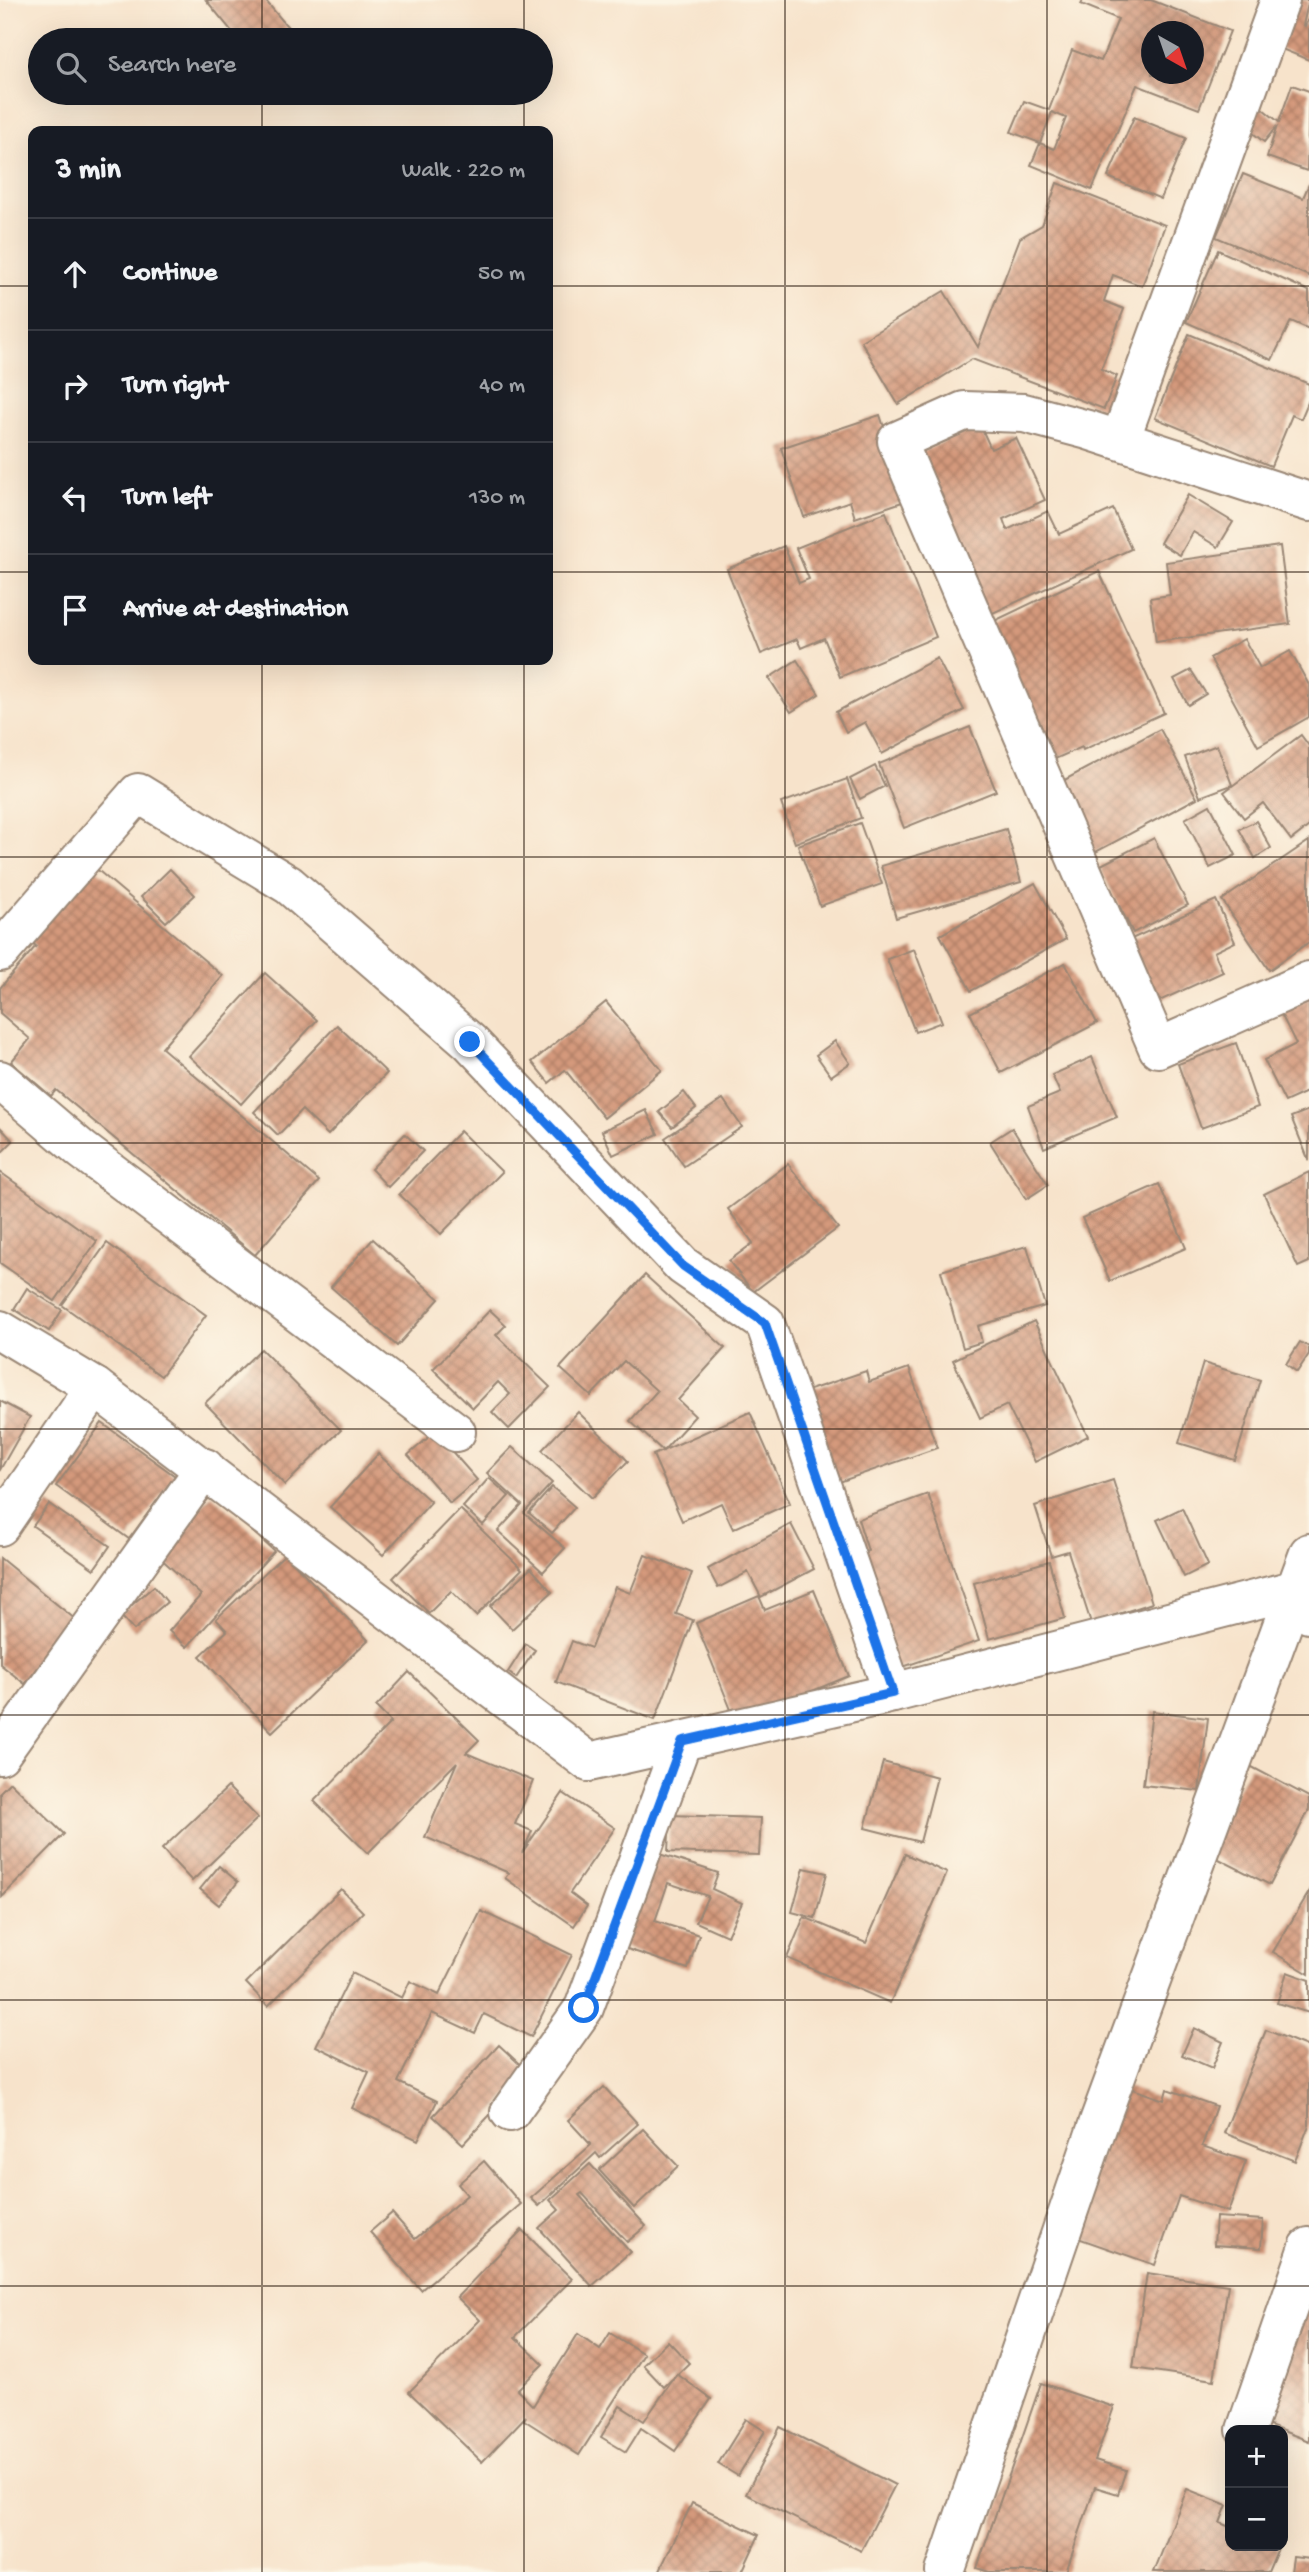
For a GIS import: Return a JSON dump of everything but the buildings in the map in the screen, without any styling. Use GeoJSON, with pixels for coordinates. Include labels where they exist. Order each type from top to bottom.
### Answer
{"type":"FeatureCollection","features":[{"type":"Feature","properties":{"kind":"street"},"geometry":{"type":"LineString","coordinates":[[1120,440],[1280,0]]}},
{"type":"Feature","properties":{"kind":"street"},"geometry":{"type":"LineString","coordinates":[[1309,502],[1120,440],[1024,413],[964,411],[897,441],[1158,1048],[1309,981]]}},
{"type":"Feature","properties":{"kind":"street"},"geometry":{"type":"LineString","coordinates":[[0,952],[138,793],[289,885],[470,1042],[683,1266],[765,1323],[893,1693]]}},
{"type":"Feature","properties":{"kind":"street"},"geometry":{"type":"LineString","coordinates":[[0,1080],[82,1150],[456,1432]]}},
{"type":"Feature","properties":{"kind":"street"},"geometry":{"type":"LineString","coordinates":[[0,1330],[95,1387],[589,1762],[1303,1601]]}},
{"type":"Feature","properties":{"kind":"street"},"geometry":{"type":"LineString","coordinates":[[0,1526],[95,1387]]}},
{"type":"Feature","properties":{"kind":"street"},"geometry":{"type":"LineString","coordinates":[[0,1755],[205,1468]]}},
{"type":"Feature","properties":{"kind":"street"},"geometry":{"type":"LineString","coordinates":[[945,2572],[1100,2119],[1303,1601],[1309,1553]]}},
{"type":"Feature","properties":{"kind":"street"},"geometry":{"type":"LineString","coordinates":[[510,2112],[584,2008],[682,1741]]}},
{"type":"Feature","properties":{"kind":"street"},"geometry":{"type":"LineString","coordinates":[[1248,2425],[1309,2247]]}},
{"type":"Feature","properties":{"kind":"route"},"geometry":{"type":"LineString","coordinates":[[470,1042],[683,1266],[765,1323],[893,1693],[682,1741],[584,2008]]}}]}
